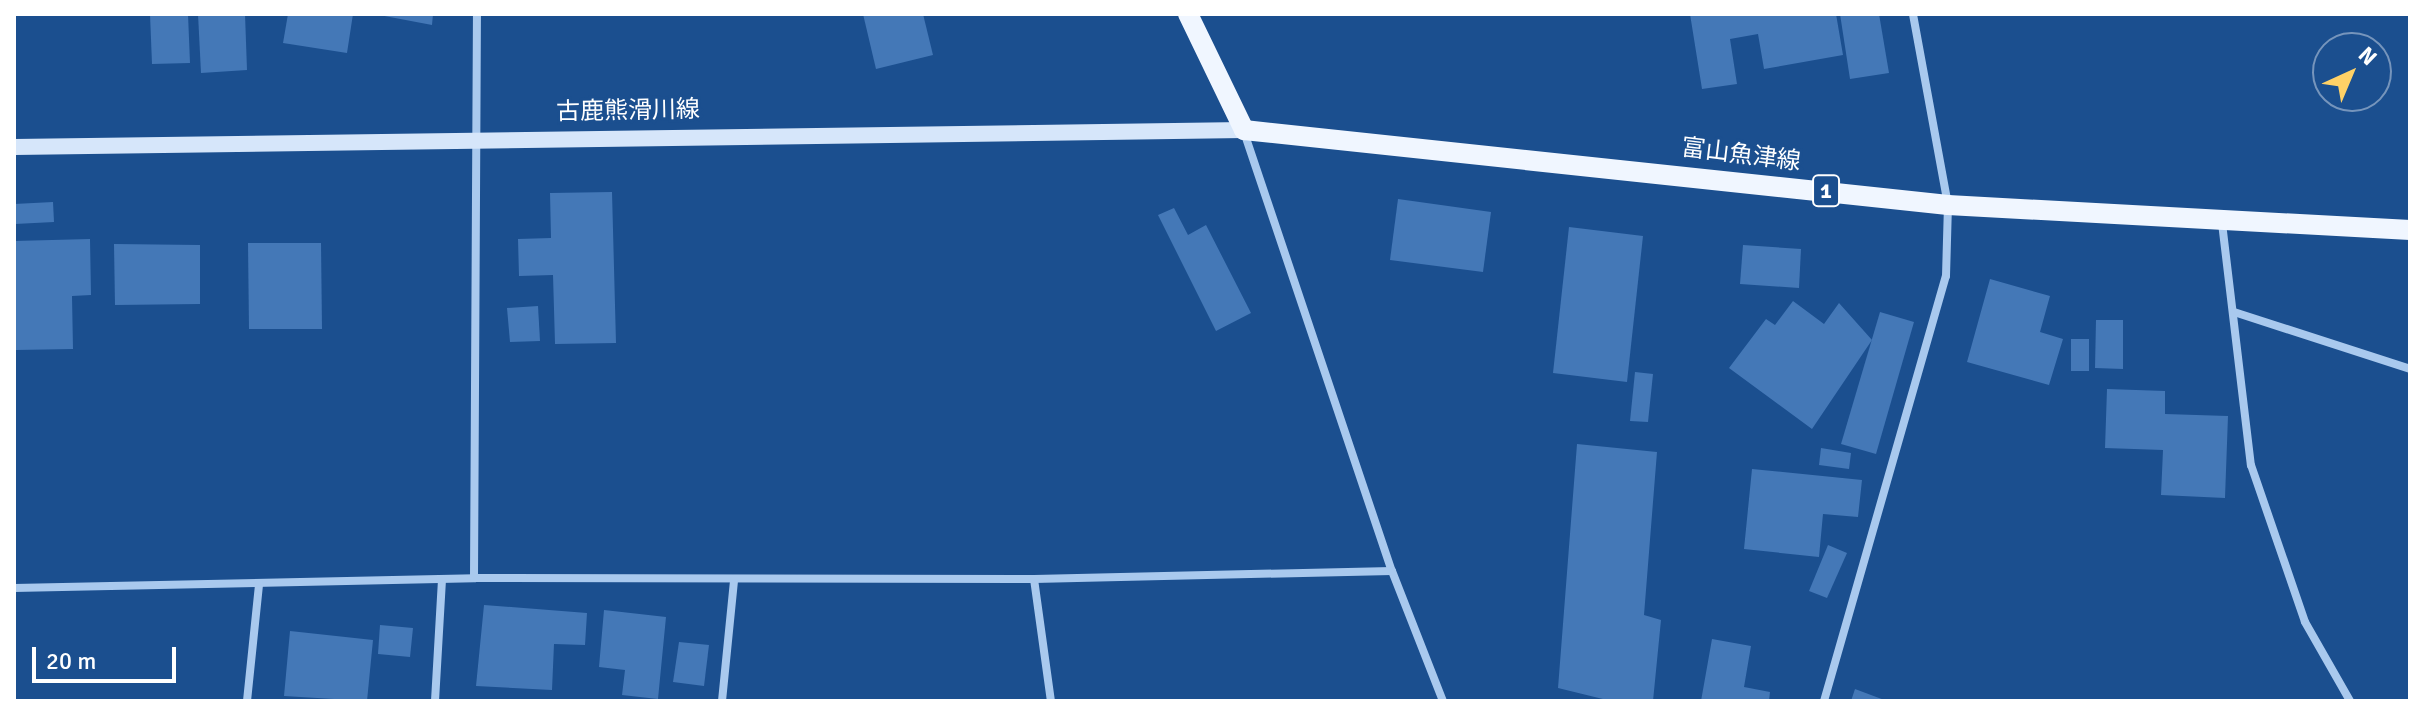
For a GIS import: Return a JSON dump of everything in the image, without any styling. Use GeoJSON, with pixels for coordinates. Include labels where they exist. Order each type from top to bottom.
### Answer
{"type":"FeatureCollection","features":[{"type":"Feature","properties":{"kind":"main road"},"geometry":{"type":"LineString","coordinates":[[1188,14],[1244,130]]}},
{"type":"Feature","properties":{"kind":"main road","name":"古鹿熊滑川線"},"geometry":{"type":"LineString","coordinates":[[14,147],[479,137],[1244,130]]}},
{"type":"Feature","properties":{"kind":"main road","name":"富山魚津線"},"geometry":{"type":"LineString","coordinates":[[1244,130],[1948,205],[2222,223],[2410,230]]}},
{"type":"Feature","properties":{"kind":"street"},"geometry":{"type":"LineString","coordinates":[[474,578],[479,137],[477,14]]}},
{"type":"Feature","properties":{"kind":"street"},"geometry":{"type":"LineString","coordinates":[[1824,701],[1946,276],[1948,205],[1913,14]]}},
{"type":"Feature","properties":{"kind":"street"},"geometry":{"type":"LineString","coordinates":[[1244,130],[1392,571],[1443,701]]}},
{"type":"Feature","properties":{"kind":"street"},"geometry":{"type":"LineString","coordinates":[[2222,223],[2251,465],[2305,622],[2350,701]]}},
{"type":"Feature","properties":{"kind":"street"},"geometry":{"type":"LineString","coordinates":[[2234,312],[2410,369]]}},
{"type":"Feature","properties":{"kind":"street"},"geometry":{"type":"LineString","coordinates":[[14,588],[474,578],[734,581],[1034,579],[1392,571]]}},
{"type":"Feature","properties":{"kind":"street"},"geometry":{"type":"LineString","coordinates":[[435,701],[442,579]]}},
{"type":"Feature","properties":{"kind":"street"},"geometry":{"type":"LineString","coordinates":[[1034,579],[1051,701]]}},
{"type":"Feature","properties":{"kind":"street"},"geometry":{"type":"LineString","coordinates":[[722,701],[734,581]]}},
{"type":"Feature","properties":{"kind":"street"},"geometry":{"type":"LineString","coordinates":[[247,701],[259,584]]}},
{"type":"Feature","properties":{"kind":"building"},"geometry":{"type":"Polygon","coordinates":[[[150,14],[188,14],[190,63],[152,64],[150,14]]]}},
{"type":"Feature","properties":{"kind":"building"},"geometry":{"type":"Polygon","coordinates":[[[198,14],[245,14],[247,70],[201,73],[198,14]]]}},
{"type":"Feature","properties":{"kind":"building"},"geometry":{"type":"Polygon","coordinates":[[[288,14],[353,14],[347,53],[283,43],[288,14]]]}},
{"type":"Feature","properties":{"kind":"building"},"geometry":{"type":"Polygon","coordinates":[[[374,14],[433,14],[432,25],[374,14]]]}},
{"type":"Feature","properties":{"kind":"building"},"geometry":{"type":"Polygon","coordinates":[[[863,14],[923,14],[933,55],[876,69],[863,14]]]}},
{"type":"Feature","properties":{"kind":"building"},"geometry":{"type":"Polygon","coordinates":[[[1690,14],[1836,14],[1843,55],[1764,69],[1758,34],[1730,39],[1737,84],[1702,89],[1690,14]]]}},
{"type":"Feature","properties":{"kind":"building"},"geometry":{"type":"Polygon","coordinates":[[[1840,14],[1879,14],[1889,73],[1850,79],[1840,14]]]}},
{"type":"Feature","properties":{"kind":"building"},"geometry":{"type":"Polygon","coordinates":[[[612,192],[616,343],[555,344],[553,275],[519,276],[518,239],[551,238],[550,193],[612,192]]]}},
{"type":"Feature","properties":{"kind":"building"},"geometry":{"type":"Polygon","coordinates":[[[1398,199],[1491,212],[1483,272],[1390,260],[1398,199]]]}},
{"type":"Feature","properties":{"kind":"building"},"geometry":{"type":"Polygon","coordinates":[[[53,202],[54,222],[15,224],[14,204],[53,202]]]}},
{"type":"Feature","properties":{"kind":"building"},"geometry":{"type":"Polygon","coordinates":[[[1174,208],[1188,235],[1206,225],[1251,313],[1216,331],[1158,215],[1174,208]]]}},
{"type":"Feature","properties":{"kind":"building"},"geometry":{"type":"Polygon","coordinates":[[[1569,227],[1643,236],[1627,382],[1553,373],[1569,227]]]}},
{"type":"Feature","properties":{"kind":"building"},"geometry":{"type":"Polygon","coordinates":[[[90,239],[91,295],[72,296],[73,349],[16,350],[14,241],[90,239]]]}},
{"type":"Feature","properties":{"kind":"building"},"geometry":{"type":"Polygon","coordinates":[[[248,243],[321,243],[322,329],[249,329],[248,243]]]}},
{"type":"Feature","properties":{"kind":"building"},"geometry":{"type":"Polygon","coordinates":[[[114,244],[200,245],[200,304],[115,305],[114,244]]]}},
{"type":"Feature","properties":{"kind":"building"},"geometry":{"type":"Polygon","coordinates":[[[1743,245],[1801,249],[1799,288],[1740,284],[1743,245]]]}},
{"type":"Feature","properties":{"kind":"building"},"geometry":{"type":"Polygon","coordinates":[[[1990,279],[2050,296],[2040,332],[2063,339],[2049,385],[1967,362],[1990,279]]]}},
{"type":"Feature","properties":{"kind":"building"},"geometry":{"type":"Polygon","coordinates":[[[1793,301],[1824,324],[1839,303],[1872,340],[1812,429],[1729,368],[1766,319],[1775,325],[1793,301]]]}},
{"type":"Feature","properties":{"kind":"building"},"geometry":{"type":"Polygon","coordinates":[[[538,306],[540,341],[510,342],[507,308],[538,306]]]}},
{"type":"Feature","properties":{"kind":"building"},"geometry":{"type":"Polygon","coordinates":[[[1880,312],[1914,322],[1876,454],[1841,444],[1880,312]]]}},
{"type":"Feature","properties":{"kind":"building"},"geometry":{"type":"Polygon","coordinates":[[[2096,320],[2123,320],[2123,369],[2095,368],[2096,320]]]}},
{"type":"Feature","properties":{"kind":"building"},"geometry":{"type":"Polygon","coordinates":[[[2071,339],[2089,339],[2089,371],[2071,371],[2071,339]]]}},
{"type":"Feature","properties":{"kind":"building"},"geometry":{"type":"Polygon","coordinates":[[[1635,372],[1653,374],[1648,422],[1630,421],[1635,372]]]}},
{"type":"Feature","properties":{"kind":"building"},"geometry":{"type":"Polygon","coordinates":[[[2107,389],[2165,391],[2165,414],[2228,416],[2225,498],[2161,495],[2163,450],[2105,448],[2107,389]]]}},
{"type":"Feature","properties":{"kind":"building"},"geometry":{"type":"Polygon","coordinates":[[[1577,444],[1657,452],[1644,615],[1661,620],[1653,701],[1611,701],[1558,688],[1577,444]]]}},
{"type":"Feature","properties":{"kind":"building"},"geometry":{"type":"Polygon","coordinates":[[[1821,448],[1851,453],[1849,469],[1819,465],[1821,448]]]}},
{"type":"Feature","properties":{"kind":"building"},"geometry":{"type":"Polygon","coordinates":[[[1752,469],[1862,480],[1858,517],[1823,514],[1819,557],[1744,549],[1752,469]]]}},
{"type":"Feature","properties":{"kind":"building"},"geometry":{"type":"Polygon","coordinates":[[[1828,545],[1847,553],[1827,598],[1809,591],[1828,545]]]}},
{"type":"Feature","properties":{"kind":"building"},"geometry":{"type":"Polygon","coordinates":[[[484,605],[587,613],[585,645],[554,644],[552,690],[476,686],[484,605]]]}},
{"type":"Feature","properties":{"kind":"building"},"geometry":{"type":"Polygon","coordinates":[[[604,610],[666,617],[658,699],[622,695],[625,670],[599,667],[604,610]]]}},
{"type":"Feature","properties":{"kind":"building"},"geometry":{"type":"Polygon","coordinates":[[[380,625],[413,628],[410,657],[378,654],[380,625]]]}},
{"type":"Feature","properties":{"kind":"building"},"geometry":{"type":"Polygon","coordinates":[[[290,631],[373,640],[367,701],[284,696],[290,631]]]}},
{"type":"Feature","properties":{"kind":"building"},"geometry":{"type":"Polygon","coordinates":[[[1712,639],[1751,646],[1744,687],[1770,692],[1769,701],[1701,701],[1712,639]]]}},
{"type":"Feature","properties":{"kind":"building"},"geometry":{"type":"Polygon","coordinates":[[[679,642],[709,645],[704,686],[673,682],[679,642]]]}},
{"type":"Feature","properties":{"kind":"building"},"geometry":{"type":"Polygon","coordinates":[[[1855,689],[1887,701],[1851,701],[1855,689]]]}}]}
